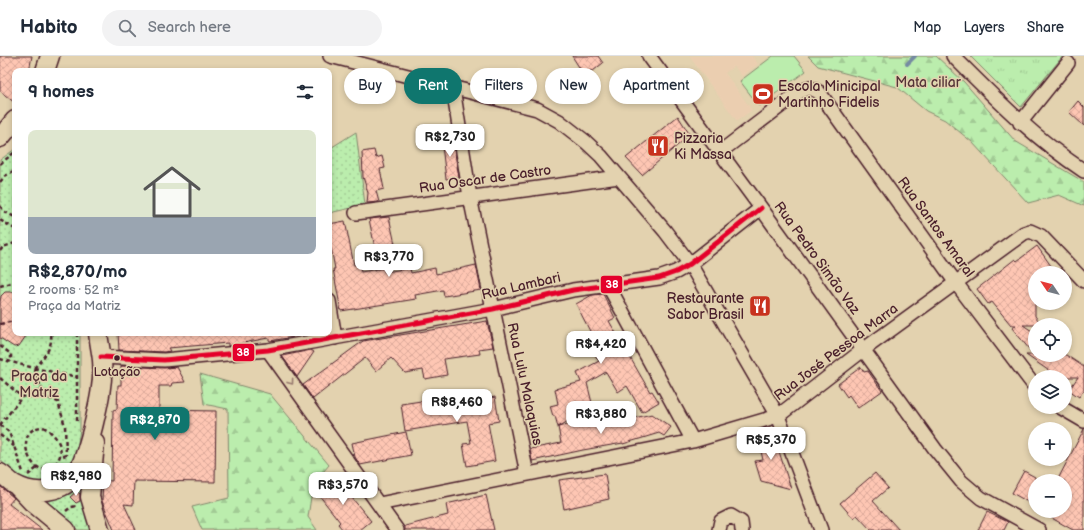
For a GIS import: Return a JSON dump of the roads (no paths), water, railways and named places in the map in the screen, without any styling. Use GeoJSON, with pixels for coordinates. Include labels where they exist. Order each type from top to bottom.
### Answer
{"type":"FeatureCollection","features":[{"type":"Feature","properties":{"kind":"main road"},"geometry":{"type":"LineString","coordinates":[[46,68],[50,56]]}},
{"type":"Feature","properties":{"kind":"main road"},"geometry":{"type":"LineString","coordinates":[[50,56],[50,68]]}},
{"type":"Feature","properties":{"kind":"main road"},"geometry":{"type":"LineString","coordinates":[[0,138],[12,124]]}},
{"type":"Feature","properties":{"kind":"main road"},"geometry":{"type":"LineString","coordinates":[[0,146],[7,142],[12,141]]}},
{"type":"Feature","properties":{"kind":"main road"},"geometry":{"type":"LineString","coordinates":[[0,473],[20,481],[29,489],[47,491],[59,489],[70,481],[77,472],[87,448],[99,402],[101,357],[98,336]]}},
{"type":"Feature","properties":{"kind":"main road"},"geometry":{"type":"LineString","coordinates":[[96,412],[90,498],[100,530]]}},
{"type":"Feature","properties":{"kind":"main road"},"geometry":{"type":"LineString","coordinates":[[20,481],[32,502],[63,523]]}},
{"type":"Feature","properties":{"kind":"street"},"geometry":{"type":"LineString","coordinates":[[330,56],[404,75]]}},
{"type":"Feature","properties":{"kind":"street","name":"Rua Pedro Simão Vaz"},"geometry":{"type":"LineString","coordinates":[[649,56],[935,449],[961,481],[981,498],[1039,530]]}},
{"type":"Feature","properties":{"kind":"street"},"geometry":{"type":"LineString","coordinates":[[953,56],[1020,123],[1061,156],[1084,171]]}},
{"type":"Feature","properties":{"kind":"street"},"geometry":{"type":"LineString","coordinates":[[1020,123],[1068,63]]}},
{"type":"Feature","properties":{"kind":"street","name":"Rua Santos Amaral"},"geometry":{"type":"LineString","coordinates":[[720,152],[799,92],[810,88],[819,92],[1028,379]]}},
{"type":"Feature","properties":{"kind":"street"},"geometry":{"type":"LineString","coordinates":[[462,90],[537,109],[559,121],[586,142],[619,177],[690,264],[778,416],[821,530]]}},
{"type":"Feature","properties":{"kind":"street","name":"Rua Lulu Malaquias"},"geometry":{"type":"LineString","coordinates":[[455,104],[470,197],[527,474]]}},
{"type":"Feature","properties":{"kind":"street","name":"Rua Oscar de Castro"},"geometry":{"type":"LineString","coordinates":[[356,213],[619,177]]}},
{"type":"Feature","properties":{"kind":"street","name":"Rua Lambari"},"geometry":{"type":"LineString","coordinates":[[268,350],[493,309],[573,290],[659,278],[676,272],[690,264],[761,208]]}},
{"type":"Feature","properties":{"kind":"street","name":"Rua José Pessoa Marra"},"geometry":{"type":"LineString","coordinates":[[379,504],[693,441],[778,416],[863,350],[1017,236],[1030,231],[1041,236],[1084,281]]}},
{"type":"Feature","properties":{"kind":"street"},"geometry":{"type":"LineString","coordinates":[[608,285],[693,441]]}},
{"type":"Feature","properties":{"kind":"street"},"geometry":{"type":"LineString","coordinates":[[332,320],[335,338]]}},
{"type":"Feature","properties":{"kind":"street"},"geometry":{"type":"LineString","coordinates":[[101,357],[164,360],[268,350],[397,530]]}},
{"type":"Feature","properties":{"kind":"street"},"geometry":{"type":"LineString","coordinates":[[1072,414],[1084,421]]}},
{"type":"Feature","properties":{"kind":"street"},"geometry":{"type":"LineString","coordinates":[[719,530],[721,521],[731,516],[741,522],[742,530]]}},
{"type":"Feature","properties":{"kind":"waterway"},"geometry":{"type":"LineString","coordinates":[[907,64],[915,56]]}},
{"type":"Feature","properties":{"kind":"place","name":"Escola Minicipal Martinho Fidelis"},"geometry":{"type":"Point","coordinates":[763,94]}},
{"type":"Feature","properties":{"kind":"place","name":"Pizzaria Ki Massa"},"geometry":{"type":"Point","coordinates":[658,146]}},
{"type":"Feature","properties":{"kind":"place","name":"Restaurante Sabor Brasil"},"geometry":{"type":"Point","coordinates":[760,306]}},
{"type":"Feature","properties":{"kind":"place","name":"Lotação"},"geometry":{"type":"Point","coordinates":[117,358]}},
{"type":"Feature","properties":{"kind":"park label","name":"Mata ciliar"},"geometry":{"type":"Point","coordinates":[928,82]}},
{"type":"Feature","properties":{"kind":"park label","name":"Praça da Matriz"},"geometry":{"type":"Point","coordinates":[39,384]}}]}
